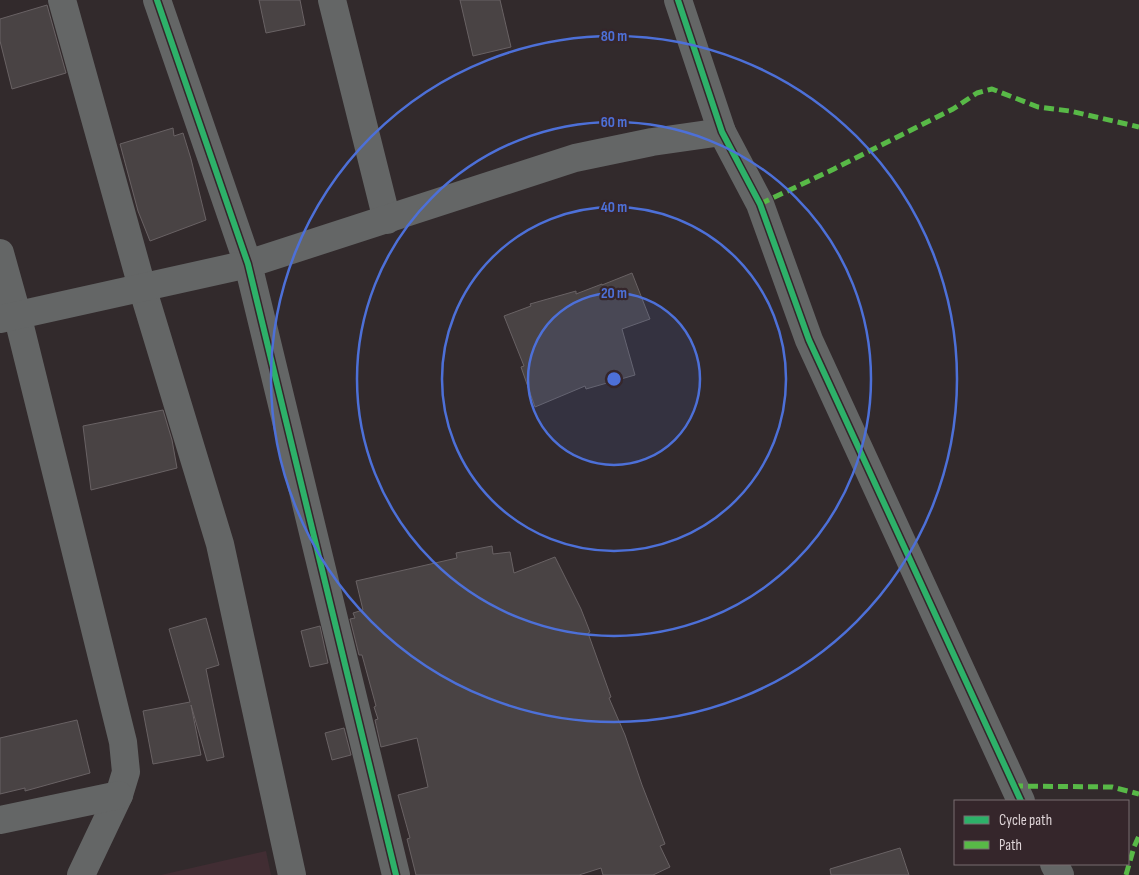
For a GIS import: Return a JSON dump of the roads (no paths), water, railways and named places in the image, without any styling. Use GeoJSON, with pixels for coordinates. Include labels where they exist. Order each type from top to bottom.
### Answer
{"type":"FeatureCollection","features":[{"type":"Feature","properties":{"kind":"street"},"geometry":{"type":"LineString","coordinates":[[157,0],[248,264],[396,875]]}},
{"type":"Feature","properties":{"kind":"street"},"geometry":{"type":"LineString","coordinates":[[332,0],[387,220]]}},
{"type":"Feature","properties":{"kind":"street"},"geometry":{"type":"LineString","coordinates":[[678,0],[722,132],[760,204],[809,340],[1020,800]]}},
{"type":"Feature","properties":{"kind":"street"},"geometry":{"type":"LineString","coordinates":[[70,3],[142,287],[220,544],[292,875]]}},
{"type":"Feature","properties":{"kind":"street"},"geometry":{"type":"LineString","coordinates":[[9,316],[248,264],[575,158],[652,142],[722,132]]}},
{"type":"Feature","properties":{"kind":"street"},"geometry":{"type":"LineString","coordinates":[[0,253],[9,316],[123,742],[126,772],[119,795],[82,875]]}},
{"type":"Feature","properties":{"kind":"street"},"geometry":{"type":"LineString","coordinates":[[0,820],[119,795]]}}]}
